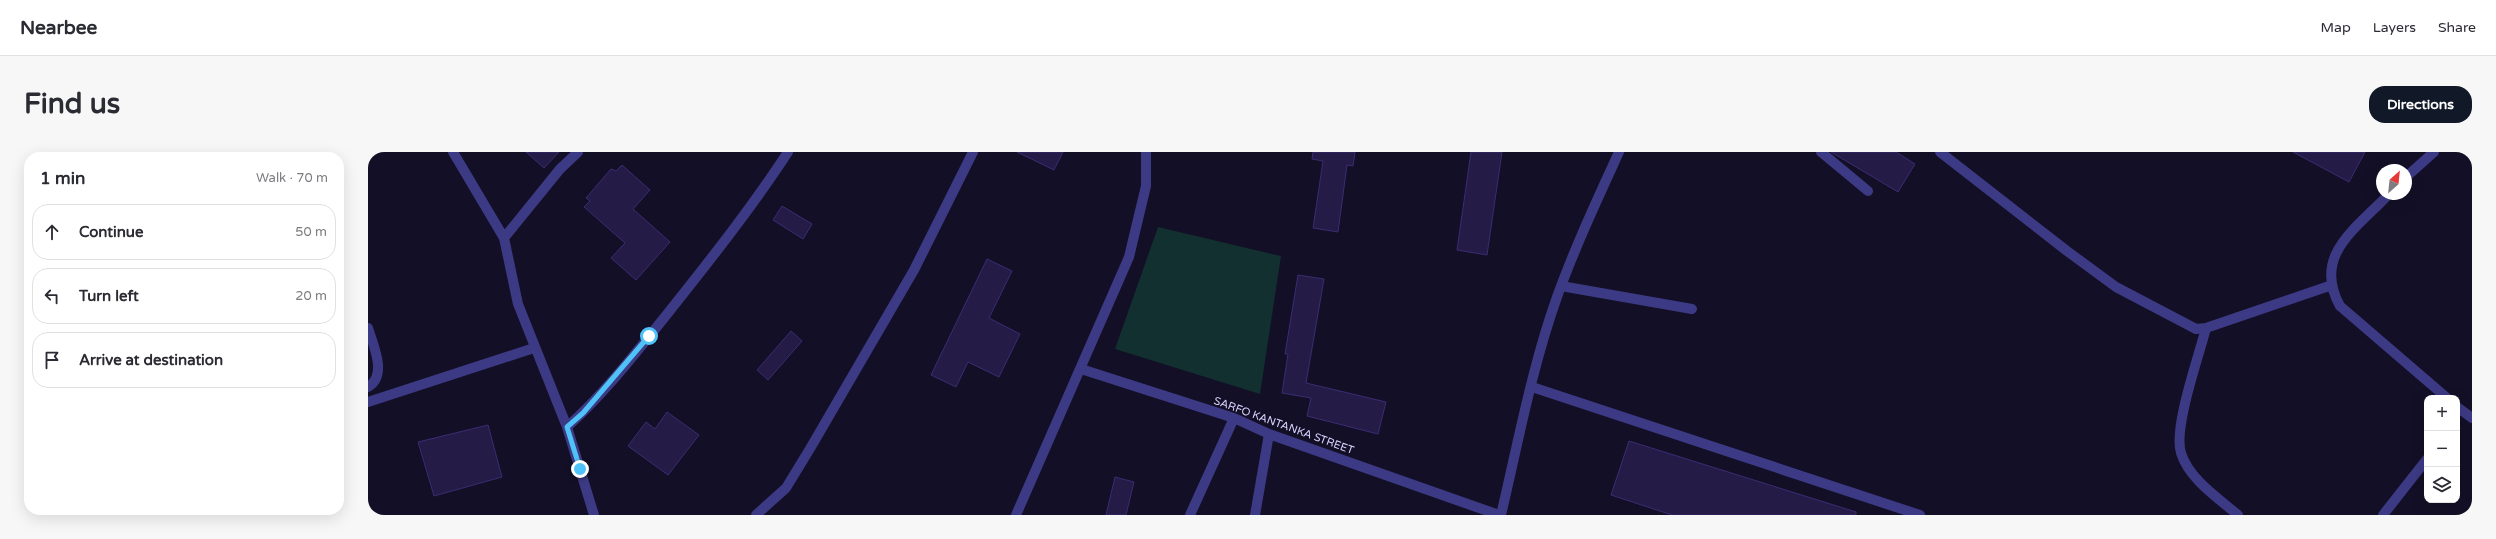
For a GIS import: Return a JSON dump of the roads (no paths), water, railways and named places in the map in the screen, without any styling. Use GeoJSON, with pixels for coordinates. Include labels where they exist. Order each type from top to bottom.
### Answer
{"type":"FeatureCollection","features":[{"type":"Feature","properties":{"kind":"street"},"geometry":{"type":"LineString","coordinates":[[453,152],[504,238],[518,304],[534,348],[567,427],[594,515]]}},
{"type":"Feature","properties":{"kind":"street"},"geometry":{"type":"LineString","coordinates":[[504,238],[578,152]]}},
{"type":"Feature","properties":{"kind":"street"},"geometry":{"type":"LineString","coordinates":[[567,427],[583,413],[650,336],[703,269],[788,152]]}},
{"type":"Feature","properties":{"kind":"street"},"geometry":{"type":"LineString","coordinates":[[756,515],[786,488],[812,447],[914,270],[973,152]]}},
{"type":"Feature","properties":{"kind":"street"},"geometry":{"type":"LineString","coordinates":[[1016,515],[1129,257],[1146,186],[1146,152]]}},
{"type":"Feature","properties":{"kind":"street"},"geometry":{"type":"LineString","coordinates":[[1500,515],[1532,387],[1561,286],[1580,237],[1619,152]]}},
{"type":"Feature","properties":{"kind":"street"},"geometry":{"type":"LineString","coordinates":[[1821,152],[1868,191]]}},
{"type":"Feature","properties":{"kind":"street"},"geometry":{"type":"LineString","coordinates":[[1940,152],[2067,251],[2116,287],[2184,325],[2196,329],[2206,328],[2332,285]]}},
{"type":"Feature","properties":{"kind":"street"},"geometry":{"type":"LineString","coordinates":[[2412,172],[2434,152]]}},
{"type":"Feature","properties":{"kind":"street"},"geometry":{"type":"LineString","coordinates":[[2383,200],[2338,248],[2331,264],[2332,285],[2340,306],[2444,395]]}},
{"type":"Feature","properties":{"kind":"street"},"geometry":{"type":"LineString","coordinates":[[1561,286],[1692,308]]}},
{"type":"Feature","properties":{"kind":"street"},"geometry":{"type":"LineString","coordinates":[[368,328],[379,368],[377,379],[368,387]]}},
{"type":"Feature","properties":{"kind":"street"},"geometry":{"type":"LineString","coordinates":[[2206,328],[2180,428],[2181,453],[2195,477],[2238,515]]}},
{"type":"Feature","properties":{"kind":"street"},"geometry":{"type":"LineString","coordinates":[[368,402],[534,348]]}},
{"type":"Feature","properties":{"kind":"street","name":"SARFO KANTANKA STREET"},"geometry":{"type":"LineString","coordinates":[[1081,369],[1234,418],[1269,434],[1500,515]]}},
{"type":"Feature","properties":{"kind":"street"},"geometry":{"type":"LineString","coordinates":[[1532,387],[1920,515]]}},
{"type":"Feature","properties":{"kind":"street"},"geometry":{"type":"LineString","coordinates":[[2460,413],[2472,418]]}},
{"type":"Feature","properties":{"kind":"street"},"geometry":{"type":"LineString","coordinates":[[1190,515],[1234,418]]}},
{"type":"Feature","properties":{"kind":"street"},"geometry":{"type":"LineString","coordinates":[[1255,515],[1269,434]]}},
{"type":"Feature","properties":{"kind":"street"},"geometry":{"type":"LineString","coordinates":[[2383,515],[2424,463]]}}]}
